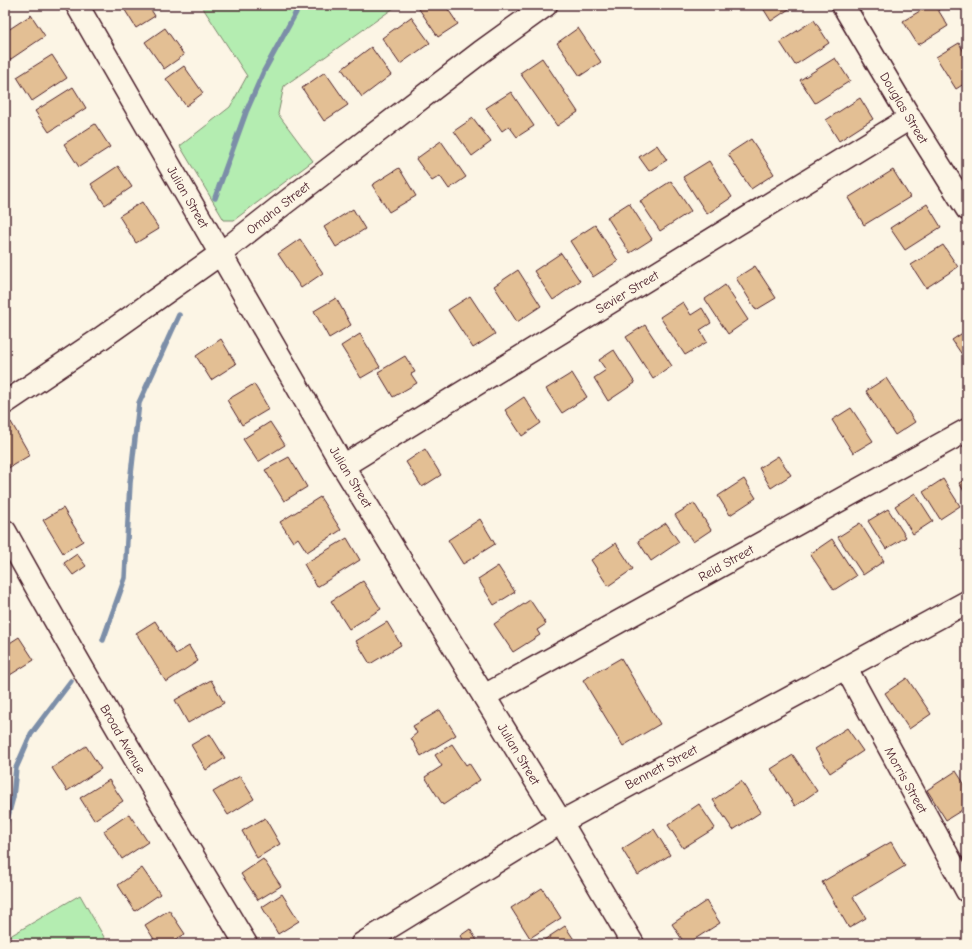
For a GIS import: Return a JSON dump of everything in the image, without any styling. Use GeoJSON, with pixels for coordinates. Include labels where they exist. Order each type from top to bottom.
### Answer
{"type":"FeatureCollection","features":[{"type":"Feature","properties":{"kind":"street","name":"Julian Street"},"geometry":{"type":"LineString","coordinates":[[78,5],[343,466],[561,822],[633,944]]}},
{"type":"Feature","properties":{"kind":"street","name":"Omaha Street"},"geometry":{"type":"LineString","coordinates":[[5,403],[100,339],[220,254],[481,52],[546,5]]}},
{"type":"Feature","properties":{"kind":"street","name":"Douglas Street"},"geometry":{"type":"LineString","coordinates":[[843,5],[910,118],[964,196]]}},
{"type":"Feature","properties":{"kind":"street","name":"Sevier Street"},"geometry":{"type":"LineString","coordinates":[[343,466],[910,118]]}},
{"type":"Feature","properties":{"kind":"street","name":"Reid Street"},"geometry":{"type":"LineString","coordinates":[[484,696],[967,430]]}},
{"type":"Feature","properties":{"kind":"street","name":"Broad Avenue"},"geometry":{"type":"LineString","coordinates":[[5,531],[59,629],[125,743],[246,944]]}},
{"type":"Feature","properties":{"kind":"street","name":"Bennett Street"},"geometry":{"type":"LineString","coordinates":[[362,944],[561,822],[967,602]]}},
{"type":"Feature","properties":{"kind":"street","name":"Morris Street"},"geometry":{"type":"LineString","coordinates":[[846,668],[967,891]]}},
{"type":"Feature","properties":{"kind":"green space"},"geometry":{"type":"Polygon","coordinates":[[[201,5],[398,5],[284,86],[278,114],[313,161],[234,220],[224,220],[180,146],[230,107],[247,76],[201,5]]]}},
{"type":"Feature","properties":{"kind":"green space"},"geometry":{"type":"Polygon","coordinates":[[[80,895],[108,944],[5,944],[5,939],[80,895]]]}},
{"type":"Feature","properties":{"kind":"building"},"geometry":{"type":"Polygon","coordinates":[[[125,5],[148,5],[155,16],[136,28],[123,7],[125,5]]]}},
{"type":"Feature","properties":{"kind":"building"},"geometry":{"type":"Polygon","coordinates":[[[445,5],[458,24],[438,37],[417,6],[445,5]]]}},
{"type":"Feature","properties":{"kind":"building"},"geometry":{"type":"Polygon","coordinates":[[[761,5],[795,5],[771,21],[761,5]]]}},
{"type":"Feature","properties":{"kind":"building"},"geometry":{"type":"Polygon","coordinates":[[[930,5],[935,5],[948,26],[918,45],[903,21],[930,5]]]}},
{"type":"Feature","properties":{"kind":"building"},"geometry":{"type":"Polygon","coordinates":[[[31,15],[45,36],[8,61],[5,57],[5,32],[31,15]]]}},
{"type":"Feature","properties":{"kind":"building"},"geometry":{"type":"Polygon","coordinates":[[[411,17],[430,43],[400,64],[382,38],[411,17]]]}},
{"type":"Feature","properties":{"kind":"building"},"geometry":{"type":"Polygon","coordinates":[[[814,20],[829,43],[795,65],[780,42],[814,20]]]}},
{"type":"Feature","properties":{"kind":"building"},"geometry":{"type":"Polygon","coordinates":[[[165,28],[184,55],[164,69],[145,42],[165,28]]]}},
{"type":"Feature","properties":{"kind":"building"},"geometry":{"type":"Polygon","coordinates":[[[578,28],[601,62],[580,76],[557,43],[578,28]]]}},
{"type":"Feature","properties":{"kind":"building"},"geometry":{"type":"Polygon","coordinates":[[[959,43],[967,57],[967,82],[956,89],[936,57],[959,43]]]}},
{"type":"Feature","properties":{"kind":"building"},"geometry":{"type":"Polygon","coordinates":[[[371,47],[391,75],[362,97],[342,69],[371,47]]]}},
{"type":"Feature","properties":{"kind":"building"},"geometry":{"type":"Polygon","coordinates":[[[52,55],[67,78],[32,101],[17,77],[52,55]]]}},
{"type":"Feature","properties":{"kind":"building"},"geometry":{"type":"Polygon","coordinates":[[[542,58],[578,112],[557,126],[520,73],[542,58]]]}},
{"type":"Feature","properties":{"kind":"building"},"geometry":{"type":"Polygon","coordinates":[[[835,58],[850,81],[815,103],[800,80],[835,58]]]}},
{"type":"Feature","properties":{"kind":"building"},"geometry":{"type":"Polygon","coordinates":[[[184,66],[203,93],[186,106],[166,79],[184,66]]]}},
{"type":"Feature","properties":{"kind":"building"},"geometry":{"type":"Polygon","coordinates":[[[325,72],[348,105],[324,121],[302,88],[325,72]]]}},
{"type":"Feature","properties":{"kind":"building"},"geometry":{"type":"Polygon","coordinates":[[[73,87],[86,108],[49,132],[35,111],[73,87]]]}},
{"type":"Feature","properties":{"kind":"building"},"geometry":{"type":"Polygon","coordinates":[[[511,92],[534,126],[517,137],[509,126],[502,131],[486,108],[511,92]]]}},
{"type":"Feature","properties":{"kind":"building"},"geometry":{"type":"Polygon","coordinates":[[[860,98],[873,119],[839,141],[826,120],[860,98]]]}},
{"type":"Feature","properties":{"kind":"building"},"geometry":{"type":"Polygon","coordinates":[[[473,118],[491,142],[472,156],[454,131],[473,118]]]}},
{"type":"Feature","properties":{"kind":"building"},"geometry":{"type":"Polygon","coordinates":[[[95,124],[110,147],[79,167],[64,144],[95,124]]]}},
{"type":"Feature","properties":{"kind":"building"},"geometry":{"type":"Polygon","coordinates":[[[751,139],[774,174],[751,189],[728,154],[751,139]]]}},
{"type":"Feature","properties":{"kind":"building"},"geometry":{"type":"Polygon","coordinates":[[[441,141],[466,177],[449,189],[440,176],[432,181],[416,159],[441,141]]]}},
{"type":"Feature","properties":{"kind":"building"},"geometry":{"type":"Polygon","coordinates":[[[657,145],[667,160],[649,171],[639,157],[657,145]]]}},
{"type":"Feature","properties":{"kind":"building"},"geometry":{"type":"Polygon","coordinates":[[[709,161],[732,197],[707,214],[683,177],[709,161]]]}},
{"type":"Feature","properties":{"kind":"building"},"geometry":{"type":"Polygon","coordinates":[[[118,166],[132,187],[105,205],[91,184],[118,166]]]}},
{"type":"Feature","properties":{"kind":"building"},"geometry":{"type":"Polygon","coordinates":[[[399,168],[416,196],[389,212],[372,185],[399,168]]]}},
{"type":"Feature","properties":{"kind":"building"},"geometry":{"type":"Polygon","coordinates":[[[893,170],[910,197],[864,225],[848,198],[893,170]]]}},
{"type":"Feature","properties":{"kind":"building"},"geometry":{"type":"Polygon","coordinates":[[[671,181],[691,211],[660,231],[640,201],[671,181]]]}},
{"type":"Feature","properties":{"kind":"building"},"geometry":{"type":"Polygon","coordinates":[[[142,202],[159,229],[136,243],[119,216],[142,202]]]}},
{"type":"Feature","properties":{"kind":"building"},"geometry":{"type":"Polygon","coordinates":[[[629,203],[652,239],[630,253],[607,217],[629,203]]]}},
{"type":"Feature","properties":{"kind":"building"},"geometry":{"type":"Polygon","coordinates":[[[927,204],[941,227],[905,250],[890,228],[927,204]]]}},
{"type":"Feature","properties":{"kind":"building"},"geometry":{"type":"Polygon","coordinates":[[[353,209],[365,229],[336,247],[324,227],[353,209]]]}},
{"type":"Feature","properties":{"kind":"building"},"geometry":{"type":"Polygon","coordinates":[[[595,225],[618,261],[593,277],[570,241],[595,225]]]}},
{"type":"Feature","properties":{"kind":"building"},"geometry":{"type":"Polygon","coordinates":[[[300,239],[323,273],[301,288],[278,254],[300,239]]]}},
{"type":"Feature","properties":{"kind":"building"},"geometry":{"type":"Polygon","coordinates":[[[943,245],[958,267],[926,288],[911,265],[943,245]]]}},
{"type":"Feature","properties":{"kind":"building"},"geometry":{"type":"Polygon","coordinates":[[[561,253],[580,281],[553,300],[534,271],[561,253]]]}},
{"type":"Feature","properties":{"kind":"building"},"geometry":{"type":"Polygon","coordinates":[[[755,266],[776,298],[756,310],[736,278],[755,266]]]}},
{"type":"Feature","properties":{"kind":"building"},"geometry":{"type":"Polygon","coordinates":[[[518,270],[541,306],[517,322],[494,286],[518,270]]]}},
{"type":"Feature","properties":{"kind":"building"},"geometry":{"type":"Polygon","coordinates":[[[725,285],[748,320],[728,334],[705,299],[725,285]]]}},
{"type":"Feature","properties":{"kind":"building"},"geometry":{"type":"Polygon","coordinates":[[[470,296],[495,334],[473,348],[448,310],[470,296]]]}},
{"type":"Feature","properties":{"kind":"building"},"geometry":{"type":"Polygon","coordinates":[[[336,298],[351,325],[329,338],[314,311],[336,298]]]}},
{"type":"Feature","properties":{"kind":"building"},"geometry":{"type":"Polygon","coordinates":[[[683,302],[691,315],[702,308],[711,323],[700,330],[707,342],[685,355],[660,317],[683,302]]]}},
{"type":"Feature","properties":{"kind":"building"},"geometry":{"type":"Polygon","coordinates":[[[645,325],[672,366],[653,379],[626,337],[645,325]]]}},
{"type":"Feature","properties":{"kind":"building"},"geometry":{"type":"Polygon","coordinates":[[[967,330],[967,358],[965,359],[952,340],[967,330]]]}},
{"type":"Feature","properties":{"kind":"building"},"geometry":{"type":"Polygon","coordinates":[[[360,334],[380,367],[361,378],[341,346],[360,334]]]}},
{"type":"Feature","properties":{"kind":"building"},"geometry":{"type":"Polygon","coordinates":[[[221,339],[236,364],[211,380],[196,356],[221,339]]]}},
{"type":"Feature","properties":{"kind":"building"},"geometry":{"type":"Polygon","coordinates":[[[614,350],[635,383],[608,401],[594,378],[606,370],[599,360],[614,350]]]}},
{"type":"Feature","properties":{"kind":"building"},"geometry":{"type":"Polygon","coordinates":[[[405,356],[415,372],[411,374],[417,383],[393,397],[378,372],[405,356]]]}},
{"type":"Feature","properties":{"kind":"building"},"geometry":{"type":"Polygon","coordinates":[[[572,373],[587,397],[562,413],[546,389],[572,373]]]}},
{"type":"Feature","properties":{"kind":"building"},"geometry":{"type":"Polygon","coordinates":[[[886,378],[915,422],[895,435],[866,391],[886,378]]]}},
{"type":"Feature","properties":{"kind":"building"},"geometry":{"type":"Polygon","coordinates":[[[254,384],[269,409],[242,425],[227,400],[254,384]]]}},
{"type":"Feature","properties":{"kind":"building"},"geometry":{"type":"Polygon","coordinates":[[[524,397],[541,423],[522,436],[505,410],[524,397]]]}},
{"type":"Feature","properties":{"kind":"building"},"geometry":{"type":"Polygon","coordinates":[[[851,408],[873,441],[853,453],[832,420],[851,408]]]}},
{"type":"Feature","properties":{"kind":"building"},"geometry":{"type":"Polygon","coordinates":[[[11,422],[30,455],[5,470],[5,426],[11,422]]]}},
{"type":"Feature","properties":{"kind":"building"},"geometry":{"type":"Polygon","coordinates":[[[270,422],[285,445],[258,462],[243,439],[270,422]]]}},
{"type":"Feature","properties":{"kind":"building"},"geometry":{"type":"Polygon","coordinates":[[[425,449],[441,475],[422,487],[406,462],[425,449]]]}},
{"type":"Feature","properties":{"kind":"building"},"geometry":{"type":"Polygon","coordinates":[[[778,456],[791,475],[771,488],[759,468],[778,456]]]}},
{"type":"Feature","properties":{"kind":"building"},"geometry":{"type":"Polygon","coordinates":[[[289,457],[307,487],[284,501],[265,470],[289,457]]]}},
{"type":"Feature","properties":{"kind":"building"},"geometry":{"type":"Polygon","coordinates":[[[967,478],[967,496],[959,483],[967,478]]]}},
{"type":"Feature","properties":{"kind":"building"},"geometry":{"type":"Polygon","coordinates":[[[744,479],[756,498],[730,515],[718,496],[744,479]]]}},
{"type":"Feature","properties":{"kind":"building"},"geometry":{"type":"Polygon","coordinates":[[[943,479],[960,506],[940,519],[923,492],[943,479]]]}},
{"type":"Feature","properties":{"kind":"building"},"geometry":{"type":"Polygon","coordinates":[[[915,493],[933,521],[913,534],[895,506],[915,493]]]}},
{"type":"Feature","properties":{"kind":"building"},"geometry":{"type":"Polygon","coordinates":[[[320,497],[341,530],[307,552],[298,538],[293,542],[280,522],[320,497]]]}},
{"type":"Feature","properties":{"kind":"building"},"geometry":{"type":"Polygon","coordinates":[[[694,503],[711,530],[693,542],[675,515],[694,503]]]}},
{"type":"Feature","properties":{"kind":"building"},"geometry":{"type":"Polygon","coordinates":[[[63,508],[83,541],[63,553],[43,520],[63,508]]]}},
{"type":"Feature","properties":{"kind":"building"},"geometry":{"type":"Polygon","coordinates":[[[888,509],[906,537],[886,549],[868,521],[888,509]]]}},
{"type":"Feature","properties":{"kind":"building"},"geometry":{"type":"Polygon","coordinates":[[[480,519],[495,544],[463,564],[448,540],[480,519]]]}},
{"type":"Feature","properties":{"kind":"building"},"geometry":{"type":"Polygon","coordinates":[[[666,523],[679,542],[651,561],[638,541],[666,523]]]}},
{"type":"Feature","properties":{"kind":"building"},"geometry":{"type":"Polygon","coordinates":[[[860,523],[884,561],[863,575],[838,537],[860,523]]]}},
{"type":"Feature","properties":{"kind":"building"},"geometry":{"type":"Polygon","coordinates":[[[347,538],[360,560],[317,587],[304,564],[347,538]]]}},
{"type":"Feature","properties":{"kind":"building"},"geometry":{"type":"Polygon","coordinates":[[[832,539],[856,576],[834,590],[810,554],[832,539]]]}},
{"type":"Feature","properties":{"kind":"building"},"geometry":{"type":"Polygon","coordinates":[[[616,543],[633,569],[608,586],[591,560],[616,543]]]}},
{"type":"Feature","properties":{"kind":"building"},"geometry":{"type":"Polygon","coordinates":[[[77,554],[86,566],[73,575],[64,563],[77,554]]]}},
{"type":"Feature","properties":{"kind":"building"},"geometry":{"type":"Polygon","coordinates":[[[498,566],[515,592],[494,605],[478,579],[498,566]]]}},
{"type":"Feature","properties":{"kind":"building"},"geometry":{"type":"Polygon","coordinates":[[[363,581],[381,609],[349,629],[331,601],[363,581]]]}},
{"type":"Feature","properties":{"kind":"building"},"geometry":{"type":"Polygon","coordinates":[[[530,600],[546,624],[537,630],[540,635],[513,652],[494,624],[530,600]]]}},
{"type":"Feature","properties":{"kind":"building"},"geometry":{"type":"Polygon","coordinates":[[[5,613],[10,621],[5,624],[5,613]]]}},
{"type":"Feature","properties":{"kind":"building"},"geometry":{"type":"Polygon","coordinates":[[[155,621],[176,654],[189,646],[198,661],[166,682],[136,633],[155,621]]]}},
{"type":"Feature","properties":{"kind":"building"},"geometry":{"type":"Polygon","coordinates":[[[387,622],[401,645],[370,664],[356,641],[387,622]]]}},
{"type":"Feature","properties":{"kind":"building"},"geometry":{"type":"Polygon","coordinates":[[[19,637],[34,660],[10,675],[5,668],[5,646],[19,637]]]}},
{"type":"Feature","properties":{"kind":"building"},"geometry":{"type":"Polygon","coordinates":[[[621,658],[660,724],[623,746],[583,680],[621,658]]]}},
{"type":"Feature","properties":{"kind":"building"},"geometry":{"type":"Polygon","coordinates":[[[907,678],[931,714],[909,729],[885,693],[907,678]]]}},
{"type":"Feature","properties":{"kind":"building"},"geometry":{"type":"Polygon","coordinates":[[[211,680],[224,703],[188,723],[175,700],[211,680]]]}},
{"type":"Feature","properties":{"kind":"building"},"geometry":{"type":"Polygon","coordinates":[[[440,710],[456,735],[421,756],[411,738],[417,733],[413,726],[440,710]]]}},
{"type":"Feature","properties":{"kind":"building"},"geometry":{"type":"Polygon","coordinates":[[[847,728],[863,751],[830,773],[815,749],[847,728]]]}},
{"type":"Feature","properties":{"kind":"building"},"geometry":{"type":"Polygon","coordinates":[[[210,734],[225,758],[206,770],[191,745],[210,734]]]}},
{"type":"Feature","properties":{"kind":"building"},"geometry":{"type":"Polygon","coordinates":[[[452,744],[466,765],[469,763],[480,780],[443,805],[425,777],[442,766],[435,755],[452,744]]]}},
{"type":"Feature","properties":{"kind":"building"},"geometry":{"type":"Polygon","coordinates":[[[86,746],[101,769],[67,791],[52,768],[86,746]]]}},
{"type":"Feature","properties":{"kind":"building"},"geometry":{"type":"Polygon","coordinates":[[[793,755],[817,791],[795,806],[771,769],[793,755]]]}},
{"type":"Feature","properties":{"kind":"building"},"geometry":{"type":"Polygon","coordinates":[[[956,771],[967,788],[967,807],[946,820],[927,790],[956,771]]]}},
{"type":"Feature","properties":{"kind":"building"},"geometry":{"type":"Polygon","coordinates":[[[240,776],[254,799],[228,815],[213,792],[240,776]]]}},
{"type":"Feature","properties":{"kind":"building"},"geometry":{"type":"Polygon","coordinates":[[[109,780],[123,801],[94,820],[80,798],[109,780]]]}},
{"type":"Feature","properties":{"kind":"building"},"geometry":{"type":"Polygon","coordinates":[[[741,781],[761,812],[733,830],[713,800],[741,781]]]}},
{"type":"Feature","properties":{"kind":"building"},"geometry":{"type":"Polygon","coordinates":[[[699,804],[715,828],[683,848],[668,825],[699,804]]]}},
{"type":"Feature","properties":{"kind":"building"},"geometry":{"type":"Polygon","coordinates":[[[129,814],[148,842],[122,859],[104,831],[129,814]]]}},
{"type":"Feature","properties":{"kind":"building"},"geometry":{"type":"Polygon","coordinates":[[[265,818],[280,844],[257,858],[242,831],[265,818]]]}},
{"type":"Feature","properties":{"kind":"building"},"geometry":{"type":"Polygon","coordinates":[[[654,829],[670,855],[638,875],[622,849],[654,829]]]}},
{"type":"Feature","properties":{"kind":"building"},"geometry":{"type":"Polygon","coordinates":[[[891,842],[905,866],[853,897],[866,918],[849,928],[822,882],[891,842]]]}},
{"type":"Feature","properties":{"kind":"building"},"geometry":{"type":"Polygon","coordinates":[[[263,859],[281,886],[258,900],[241,874],[263,859]]]}},
{"type":"Feature","properties":{"kind":"building"},"geometry":{"type":"Polygon","coordinates":[[[142,868],[160,894],[135,911],[118,885],[142,868]]]}},
{"type":"Feature","properties":{"kind":"building"},"geometry":{"type":"Polygon","coordinates":[[[542,888],[561,918],[530,938],[511,908],[542,888]]]}},
{"type":"Feature","properties":{"kind":"building"},"geometry":{"type":"Polygon","coordinates":[[[282,894],[299,921],[278,934],[262,907],[282,894]]]}},
{"type":"Feature","properties":{"kind":"building"},"geometry":{"type":"Polygon","coordinates":[[[706,901],[720,923],[685,944],[672,924],[706,901]]]}},
{"type":"Feature","properties":{"kind":"building"},"geometry":{"type":"Polygon","coordinates":[[[169,910],[185,934],[169,944],[157,944],[145,925],[169,910]]]}},
{"type":"Feature","properties":{"kind":"building"},"geometry":{"type":"Polygon","coordinates":[[[565,926],[577,944],[538,944],[565,926]]]}},
{"type":"Feature","properties":{"kind":"building"},"geometry":{"type":"Polygon","coordinates":[[[470,929],[479,944],[465,944],[460,936],[470,929]]]}},
{"type":"Feature","properties":{"kind":"waterway"},"geometry":{"type":"LineString","coordinates":[[215,198],[246,112],[264,71],[300,5]]}},
{"type":"Feature","properties":{"kind":"waterway"},"geometry":{"type":"LineString","coordinates":[[103,640],[125,578],[130,483],[139,403],[179,315]]}},
{"type":"Feature","properties":{"kind":"waterway"},"geometry":{"type":"LineString","coordinates":[[5,827],[13,797],[16,768],[31,734],[71,681]]}}]}
